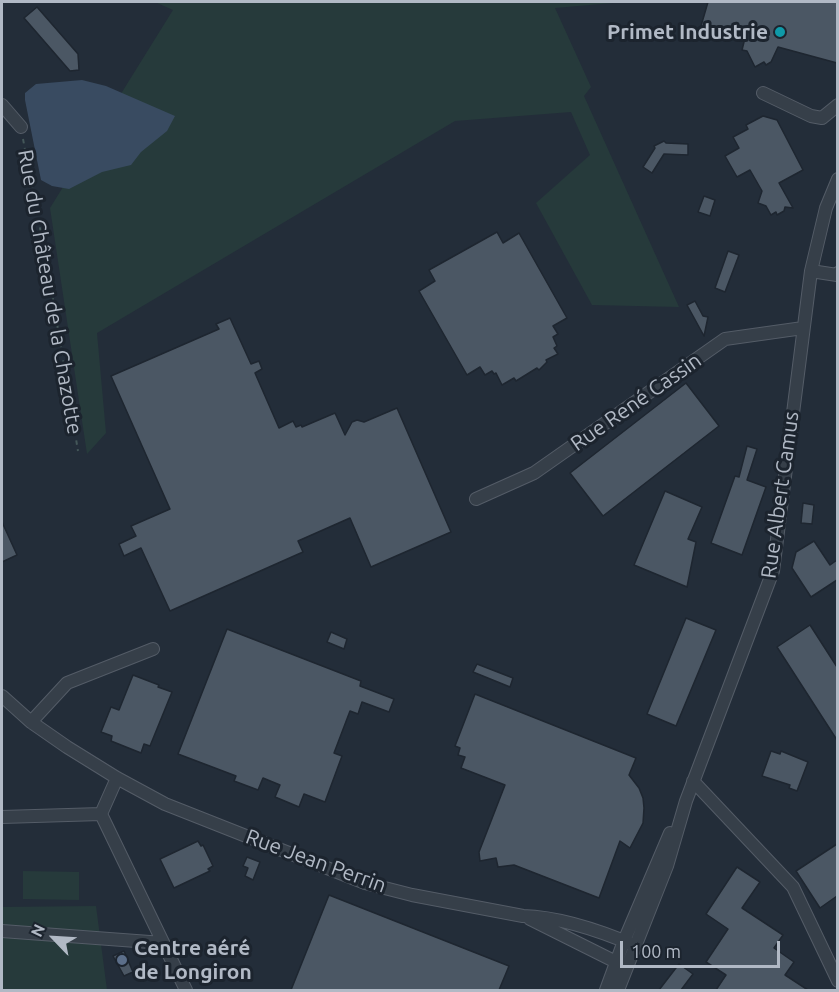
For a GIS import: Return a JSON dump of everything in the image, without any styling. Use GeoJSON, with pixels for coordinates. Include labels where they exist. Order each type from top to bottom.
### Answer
{"type":"FeatureCollection","features":[{"type":"Feature","properties":{"kind":"street"},"geometry":{"type":"LineString","coordinates":[[762,93],[811,116],[822,118],[837,105]]}},
{"type":"Feature","properties":{"kind":"street","name":"Rue du Château de la Chazotte"},"geometry":{"type":"LineString","coordinates":[[2,105],[21,127]]}},
{"type":"Feature","properties":{"kind":"street","name":"Rue Albert Camus"},"geometry":{"type":"LineString","coordinates":[[618,990],[622,965],[664,847],[686,801],[773,571],[811,271],[826,208],[837,179]]}},
{"type":"Feature","properties":{"kind":"street"},"geometry":{"type":"LineString","coordinates":[[811,271],[837,274]]}},
{"type":"Feature","properties":{"kind":"street","name":"Rue René Cassin"},"geometry":{"type":"LineString","coordinates":[[476,500],[534,472],[725,339],[803,328]]}},
{"type":"Feature","properties":{"kind":"street"},"geometry":{"type":"LineString","coordinates":[[31,722],[67,683],[153,649]]}},
{"type":"Feature","properties":{"kind":"street","name":"Rue Jean Perrin"},"geometry":{"type":"LineString","coordinates":[[2,696],[31,722],[67,747],[165,804],[365,883],[412,895],[523,916],[538,916],[630,944]]}},
{"type":"Feature","properties":{"kind":"street"},"geometry":{"type":"LineString","coordinates":[[117,778],[101,814],[186,990]]}},
{"type":"Feature","properties":{"kind":"street"},"geometry":{"type":"LineString","coordinates":[[693,782],[793,887],[837,981]]}},
{"type":"Feature","properties":{"kind":"street"},"geometry":{"type":"LineString","coordinates":[[2,817],[101,814]]}},
{"type":"Feature","properties":{"kind":"street","name":"Rue Jean Perrin"},"geometry":{"type":"LineString","coordinates":[[523,916],[622,965]]}},
{"type":"Feature","properties":{"kind":"street"},"geometry":{"type":"LineString","coordinates":[[2,931],[164,943]]}},
{"type":"Feature","properties":{"kind":"street","name":"Rue Albert Camus"},"geometry":{"type":"LineString","coordinates":[[606,990],[622,965]]}},
{"type":"Feature","properties":{"kind":"path","name":"Rue du Château de la Chazotte"},"geometry":{"type":"LineString","coordinates":[[21,127],[49,275],[78,451]]}},
{"type":"Feature","properties":{"kind":"green space"},"geometry":{"type":"Polygon","coordinates":[[[155,2],[624,2],[555,8],[591,87],[584,96],[679,307],[592,305],[536,203],[590,155],[571,112],[455,121],[97,333],[106,433],[87,454],[50,208],[173,10],[155,2]]]}},
{"type":"Feature","properties":{"kind":"green space"},"geometry":{"type":"Polygon","coordinates":[[[23,871],[79,872],[79,900],[23,899],[23,871]]]}},
{"type":"Feature","properties":{"kind":"green space"},"geometry":{"type":"Polygon","coordinates":[[[96,906],[107,990],[2,990],[2,907],[96,906]]]}},
{"type":"Feature","properties":{"kind":"water"},"geometry":{"type":"Polygon","coordinates":[[[82,80],[106,86],[175,116],[167,131],[141,152],[131,165],[102,172],[69,189],[52,186],[41,180],[25,93],[36,84],[82,80]]]}},
{"type":"Feature","properties":{"kind":"building","name":"Primet Industrie"},"geometry":{"type":"Polygon","coordinates":[[[708,2],[837,2],[837,63],[778,47],[771,62],[766,65],[764,62],[755,67],[747,51],[742,50],[745,38],[701,26],[708,2]]]}},
{"type":"Feature","properties":{"kind":"building"},"geometry":{"type":"Polygon","coordinates":[[[37,7],[78,54],[79,70],[70,71],[24,18],[37,7]]]}},
{"type":"Feature","properties":{"kind":"building"},"geometry":{"type":"Polygon","coordinates":[[[763,116],[777,120],[803,170],[779,183],[793,208],[785,207],[784,211],[777,215],[776,212],[771,215],[766,206],[758,203],[762,191],[750,170],[737,177],[725,156],[739,148],[733,137],[748,129],[746,125],[763,116]]]}},
{"type":"Feature","properties":{"kind":"building"},"geometry":{"type":"Polygon","coordinates":[[[664,141],[688,144],[688,155],[664,154],[652,173],[643,167],[655,148],[654,146],[664,141]]]}},
{"type":"Feature","properties":{"kind":"building"},"geometry":{"type":"Polygon","coordinates":[[[704,196],[715,200],[710,216],[698,212],[704,196]]]}},
{"type":"Feature","properties":{"kind":"building"},"geometry":{"type":"Polygon","coordinates":[[[497,232],[503,243],[519,233],[567,318],[553,326],[558,334],[553,337],[557,346],[554,348],[558,354],[546,360],[547,362],[539,370],[537,368],[516,381],[514,378],[502,385],[496,373],[492,371],[485,375],[480,367],[467,375],[419,291],[435,281],[429,270],[497,232]]]}},
{"type":"Feature","properties":{"kind":"building"},"geometry":{"type":"Polygon","coordinates":[[[728,251],[739,255],[725,292],[715,288],[728,251]]]}},
{"type":"Feature","properties":{"kind":"building"},"geometry":{"type":"Polygon","coordinates":[[[695,301],[703,316],[708,317],[704,336],[687,305],[695,301]]]}},
{"type":"Feature","properties":{"kind":"building"},"geometry":{"type":"Polygon","coordinates":[[[230,318],[251,364],[259,361],[262,369],[255,373],[279,428],[293,421],[296,427],[301,425],[302,427],[335,413],[345,435],[352,422],[357,420],[364,422],[397,408],[451,532],[371,567],[350,518],[298,541],[303,552],[170,611],[141,548],[124,556],[119,544],[136,536],[131,526],[170,509],[111,376],[219,329],[216,324],[230,318]]]}},
{"type":"Feature","properties":{"kind":"building"},"geometry":{"type":"Polygon","coordinates":[[[686,383],[719,426],[603,516],[570,473],[686,383]]]}},
{"type":"Feature","properties":{"kind":"building"},"geometry":{"type":"Polygon","coordinates":[[[747,446],[757,449],[747,480],[766,487],[742,555],[711,543],[735,476],[739,477],[747,446]]]}},
{"type":"Feature","properties":{"kind":"building"},"geometry":{"type":"Polygon","coordinates":[[[665,491],[702,507],[688,539],[696,542],[687,587],[634,565],[665,491]]]}},
{"type":"Feature","properties":{"kind":"building"},"geometry":{"type":"Polygon","coordinates":[[[803,503],[814,505],[812,524],[801,523],[803,503]]]}},
{"type":"Feature","properties":{"kind":"building"},"geometry":{"type":"Polygon","coordinates":[[[2,522],[17,555],[2,562],[2,522]]]}},
{"type":"Feature","properties":{"kind":"building"},"geometry":{"type":"Polygon","coordinates":[[[814,541],[830,565],[837,560],[837,580],[811,597],[792,568],[796,552],[814,541]]]}},
{"type":"Feature","properties":{"kind":"building"},"geometry":{"type":"Polygon","coordinates":[[[686,618],[716,630],[676,726],[647,714],[686,618]]]}},
{"type":"Feature","properties":{"kind":"building"},"geometry":{"type":"Polygon","coordinates":[[[810,625],[837,667],[837,740],[777,647],[810,625]]]}},
{"type":"Feature","properties":{"kind":"building"},"geometry":{"type":"Polygon","coordinates":[[[227,629],[361,681],[360,686],[394,699],[389,712],[362,702],[358,714],[350,711],[334,753],[342,756],[325,802],[304,794],[299,807],[275,797],[280,785],[263,778],[258,790],[234,781],[236,776],[178,754],[227,629]]]}},
{"type":"Feature","properties":{"kind":"building"},"geometry":{"type":"Polygon","coordinates":[[[331,632],[347,639],[344,649],[327,642],[331,632]]]}},
{"type":"Feature","properties":{"kind":"building"},"geometry":{"type":"Polygon","coordinates":[[[477,664],[513,678],[510,687],[473,672],[477,664]]]}},
{"type":"Feature","properties":{"kind":"building"},"geometry":{"type":"Polygon","coordinates":[[[133,675],[172,692],[150,746],[144,744],[141,753],[111,741],[112,736],[101,732],[111,707],[119,710],[133,675]]]}},
{"type":"Feature","properties":{"kind":"building"},"geometry":{"type":"Polygon","coordinates":[[[475,694],[636,758],[629,775],[643,798],[643,823],[630,848],[620,841],[599,898],[514,865],[498,867],[496,858],[480,861],[479,852],[505,785],[461,768],[465,757],[458,755],[460,748],[455,746],[475,694]]]}},
{"type":"Feature","properties":{"kind":"building"},"geometry":{"type":"Polygon","coordinates":[[[771,751],[780,754],[781,751],[808,762],[797,791],[789,788],[790,785],[762,776],[771,751]]]}},
{"type":"Feature","properties":{"kind":"building"},"geometry":{"type":"Polygon","coordinates":[[[198,841],[201,846],[203,845],[213,866],[208,869],[210,871],[174,888],[160,859],[198,841]]]}},
{"type":"Feature","properties":{"kind":"building"},"geometry":{"type":"Polygon","coordinates":[[[837,844],[837,896],[820,908],[796,871],[837,844]]]}},
{"type":"Feature","properties":{"kind":"building"},"geometry":{"type":"Polygon","coordinates":[[[247,857],[260,862],[253,880],[245,876],[248,868],[243,866],[247,857]]]}},
{"type":"Feature","properties":{"kind":"building"},"geometry":{"type":"Polygon","coordinates":[[[737,867],[760,882],[742,908],[783,935],[774,948],[794,962],[785,975],[808,990],[716,990],[726,975],[706,962],[728,929],[706,914],[737,867]]]}},
{"type":"Feature","properties":{"kind":"building"},"geometry":{"type":"Polygon","coordinates":[[[329,895],[509,966],[499,990],[291,990],[329,895]]]}},
{"type":"Feature","properties":{"kind":"building"},"geometry":{"type":"Polygon","coordinates":[[[124,951],[133,972],[124,976],[113,956],[124,951]]]}},
{"type":"Feature","properties":{"kind":"building"},"geometry":{"type":"Polygon","coordinates":[[[679,964],[693,974],[681,990],[659,990],[679,964]]]}},
{"type":"Feature","properties":{"kind":"place","name":"Primet Industrie"},"geometry":{"type":"Point","coordinates":[780,32]}},
{"type":"Feature","properties":{"kind":"place","name":"Centre aéré de Longiron"},"geometry":{"type":"Point","coordinates":[122,960]}}]}
